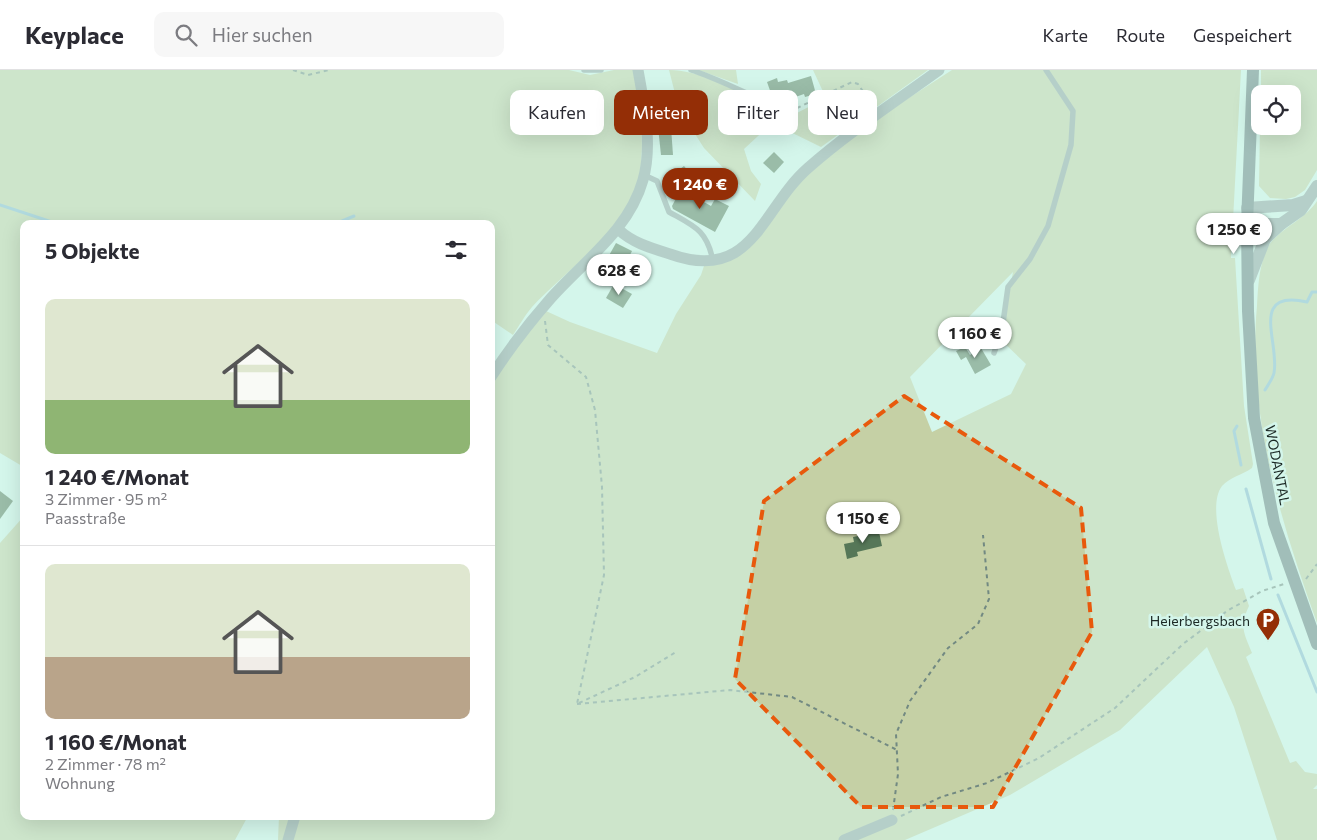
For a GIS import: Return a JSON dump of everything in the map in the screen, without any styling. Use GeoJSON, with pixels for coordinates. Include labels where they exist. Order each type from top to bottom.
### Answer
{"type":"FeatureCollection","features":[{"type":"Feature","properties":{"kind":"main road","name":"WODANTAL"},"geometry":{"type":"LineString","coordinates":[[1253,70],[1247,208],[1252,404],[1258,445],[1274,523],[1293,582],[1317,644]]}},
{"type":"Feature","properties":{"kind":"street"},"geometry":{"type":"LineString","coordinates":[[495,371],[543,308],[619,230],[630,213],[644,175],[647,139],[638,70]]}},
{"type":"Feature","properties":{"kind":"street"},"geometry":{"type":"LineString","coordinates":[[619,230],[627,238],[640,244],[686,260],[713,260],[737,251],[763,228],[802,173],[826,153],[939,70]]}},
{"type":"Feature","properties":{"kind":"street","name":"WODANTAL"},"geometry":{"type":"LineString","coordinates":[[1248,285],[1265,239],[1281,224],[1301,210],[1317,186]]}},
{"type":"Feature","properties":{"kind":"street"},"geometry":{"type":"LineString","coordinates":[[1247,208],[1293,205],[1306,201]]}},
{"type":"Feature","properties":{"kind":"street"},"geometry":{"type":"LineString","coordinates":[[1247,224],[1281,224]]}},
{"type":"Feature","properties":{"kind":"street"},"geometry":{"type":"LineString","coordinates":[[288,840],[294,820]]}},
{"type":"Feature","properties":{"kind":"street"},"geometry":{"type":"LineString","coordinates":[[844,840],[892,820]]}},
{"type":"Feature","properties":{"kind":"lane"},"geometry":{"type":"LineString","coordinates":[[584,70],[601,70]]}},
{"type":"Feature","properties":{"kind":"lane"},"geometry":{"type":"LineString","coordinates":[[691,70],[744,90]]}},
{"type":"Feature","properties":{"kind":"lane"},"geometry":{"type":"LineString","coordinates":[[994,353],[1002,330],[1008,287],[1030,259],[1048,226],[1071,144],[1073,111],[1046,70]]}},
{"type":"Feature","properties":{"kind":"lane"},"geometry":{"type":"LineString","coordinates":[[644,175],[657,181],[669,212],[693,224],[700,232],[710,247],[713,260]]}},
{"type":"Feature","properties":{"kind":"path"},"geometry":{"type":"LineString","coordinates":[[293,70],[308,75],[329,70]]}},
{"type":"Feature","properties":{"kind":"path"},"geometry":{"type":"LineString","coordinates":[[798,107],[810,104],[852,82],[858,84],[878,114]]}},
{"type":"Feature","properties":{"kind":"path"},"geometry":{"type":"LineString","coordinates":[[543,308],[548,345],[586,378],[596,410],[602,477],[604,575],[577,704]]}},
{"type":"Feature","properties":{"kind":"path"},"geometry":{"type":"LineString","coordinates":[[892,820],[898,774],[896,734],[910,701],[948,648],[978,624],[989,599],[983,535]]}},
{"type":"Feature","properties":{"kind":"path"},"geometry":{"type":"LineString","coordinates":[[892,820],[940,797],[987,782],[1039,758],[1115,708],[1183,644],[1227,612],[1262,591],[1306,579],[1317,564]]}},
{"type":"Feature","properties":{"kind":"path"},"geometry":{"type":"LineString","coordinates":[[577,704],[635,677],[676,652]]}},
{"type":"Feature","properties":{"kind":"path"},"geometry":{"type":"LineString","coordinates":[[577,704],[730,690],[792,697],[897,750]]}},
{"type":"Feature","properties":{"kind":"highlighted area"},"geometry":{"type":"Polygon","coordinates":[[[904,396],[1081,508],[1092,632],[993,807],[861,807],[735,679],[764,501],[904,396]]]}},
{"type":"Feature","properties":{"kind":"green space"},"geometry":{"type":"Polygon","coordinates":[[[0,70],[569,70],[590,75],[614,70],[635,70],[638,90],[614,90],[614,135],[642,135],[640,172],[634,192],[624,211],[611,229],[580,262],[532,307],[513,335],[495,323],[495,220],[20,220],[20,465],[0,453],[0,70]]]}},
{"type":"Feature","properties":{"kind":"green space"},"geometry":{"type":"Polygon","coordinates":[[[669,70],[699,75],[739,90],[718,90],[718,135],[759,135],[744,149],[751,171],[761,184],[755,201],[704,148],[696,135],[708,135],[708,90],[674,90],[669,70]]]}},
{"type":"Feature","properties":{"kind":"green space"},"geometry":{"type":"Polygon","coordinates":[[[698,70],[736,70],[738,84],[698,70]]]}},
{"type":"Feature","properties":{"kind":"green space"},"geometry":{"type":"Polygon","coordinates":[[[813,70],[928,70],[877,107],[877,90],[822,90],[813,70]]]}},
{"type":"Feature","properties":{"kind":"green space"},"geometry":{"type":"Polygon","coordinates":[[[952,70],[1241,70],[1231,258],[1235,258],[1244,406],[1253,464],[1252,468],[1229,480],[1222,486],[1216,508],[1217,522],[1223,552],[1236,590],[1243,588],[1249,606],[1243,625],[1252,653],[1246,657],[1290,763],[1296,761],[1305,772],[1317,774],[1317,785],[1313,789],[1317,789],[1317,840],[1277,840],[1234,707],[1207,647],[1120,730],[1010,795],[905,840],[278,840],[279,820],[495,820],[495,377],[508,356],[546,311],[570,322],[657,353],[676,314],[701,275],[704,266],[715,265],[748,249],[795,184],[856,135],[877,135],[877,118],[952,70]],[[1013,272],[910,377],[932,432],[1011,394],[1026,364],[1001,340],[1013,272]]]}},
{"type":"Feature","properties":{"kind":"green space"},"geometry":{"type":"Polygon","coordinates":[[[1261,70],[1317,70],[1317,170],[1305,190],[1295,197],[1286,199],[1270,198],[1259,186],[1260,135],[1301,135],[1301,85],[1261,85],[1261,70]]]}},
{"type":"Feature","properties":{"kind":"green space"},"geometry":{"type":"Polygon","coordinates":[[[808,107],[808,135],[838,135],[821,147],[796,135],[798,112],[808,107]]]}},
{"type":"Feature","properties":{"kind":"green space"},"geometry":{"type":"Polygon","coordinates":[[[1317,201],[1317,623],[1291,546],[1270,468],[1262,428],[1255,347],[1258,285],[1266,251],[1282,232],[1305,214],[1317,201]]]}},
{"type":"Feature","properties":{"kind":"green space"},"geometry":{"type":"Polygon","coordinates":[[[20,520],[20,820],[246,820],[235,840],[0,840],[0,543],[20,520]]]}},
{"type":"Feature","properties":{"kind":"building"},"geometry":{"type":"Polygon","coordinates":[[[811,76],[815,90],[808,90],[808,96],[805,97],[804,94],[798,96],[798,90],[770,90],[767,82],[777,78],[778,82],[787,80],[788,83],[811,76]]]}},
{"type":"Feature","properties":{"kind":"building"},"geometry":{"type":"Polygon","coordinates":[[[659,135],[672,135],[673,155],[661,155],[659,135]]]}},
{"type":"Feature","properties":{"kind":"building"},"geometry":{"type":"Polygon","coordinates":[[[774,152],[784,162],[774,173],[763,163],[774,152]]]}},
{"type":"Feature","properties":{"kind":"building"},"geometry":{"type":"Polygon","coordinates":[[[684,166],[689,172],[678,182],[672,175],[684,166]]]}},
{"type":"Feature","properties":{"kind":"building"},"geometry":{"type":"Polygon","coordinates":[[[681,189],[711,206],[715,199],[729,206],[715,232],[673,209],[672,206],[681,189]]]}},
{"type":"Feature","properties":{"kind":"building"},"geometry":{"type":"Polygon","coordinates":[[[616,243],[632,251],[619,277],[602,268],[616,243]]]}},
{"type":"Feature","properties":{"kind":"building"},"geometry":{"type":"Polygon","coordinates":[[[614,284],[632,294],[623,308],[606,298],[614,284]]]}},
{"type":"Feature","properties":{"kind":"building"},"geometry":{"type":"Polygon","coordinates":[[[965,347],[970,355],[981,348],[991,365],[975,374],[966,357],[961,360],[956,351],[965,347]]]}},
{"type":"Feature","properties":{"kind":"building"},"geometry":{"type":"Polygon","coordinates":[[[0,491],[13,501],[0,519],[0,491]]]}},
{"type":"Feature","properties":{"kind":"building"},"geometry":{"type":"Polygon","coordinates":[[[879,532],[882,546],[857,552],[858,556],[847,559],[844,544],[854,542],[853,537],[879,532]]]}},
{"type":"Feature","properties":{"kind":"waterway"},"geometry":{"type":"LineString","coordinates":[[0,205],[46,220]]}},
{"type":"Feature","properties":{"kind":"waterway"},"geometry":{"type":"LineString","coordinates":[[344,220],[354,216]]}},
{"type":"Feature","properties":{"kind":"waterway","name":"Heierbergsbach"},"geometry":{"type":"LineString","coordinates":[[1265,390],[1274,373],[1272,311],[1278,303],[1289,300],[1307,302],[1312,292],[1317,292]]}},
{"type":"Feature","properties":{"kind":"waterway"},"geometry":{"type":"LineString","coordinates":[[1237,426],[1234,431],[1241,465]]}},
{"type":"Feature","properties":{"kind":"waterway","name":"Heierbergsbach"},"geometry":{"type":"LineString","coordinates":[[1246,489],[1271,579]]}},
{"type":"Feature","properties":{"kind":"waterway"},"geometry":{"type":"LineString","coordinates":[[1278,595],[1317,692]]}},
{"type":"Feature","properties":{"kind":"place","name":"Heierbergsbach"},"geometry":{"type":"Point","coordinates":[1268,641]}}]}
